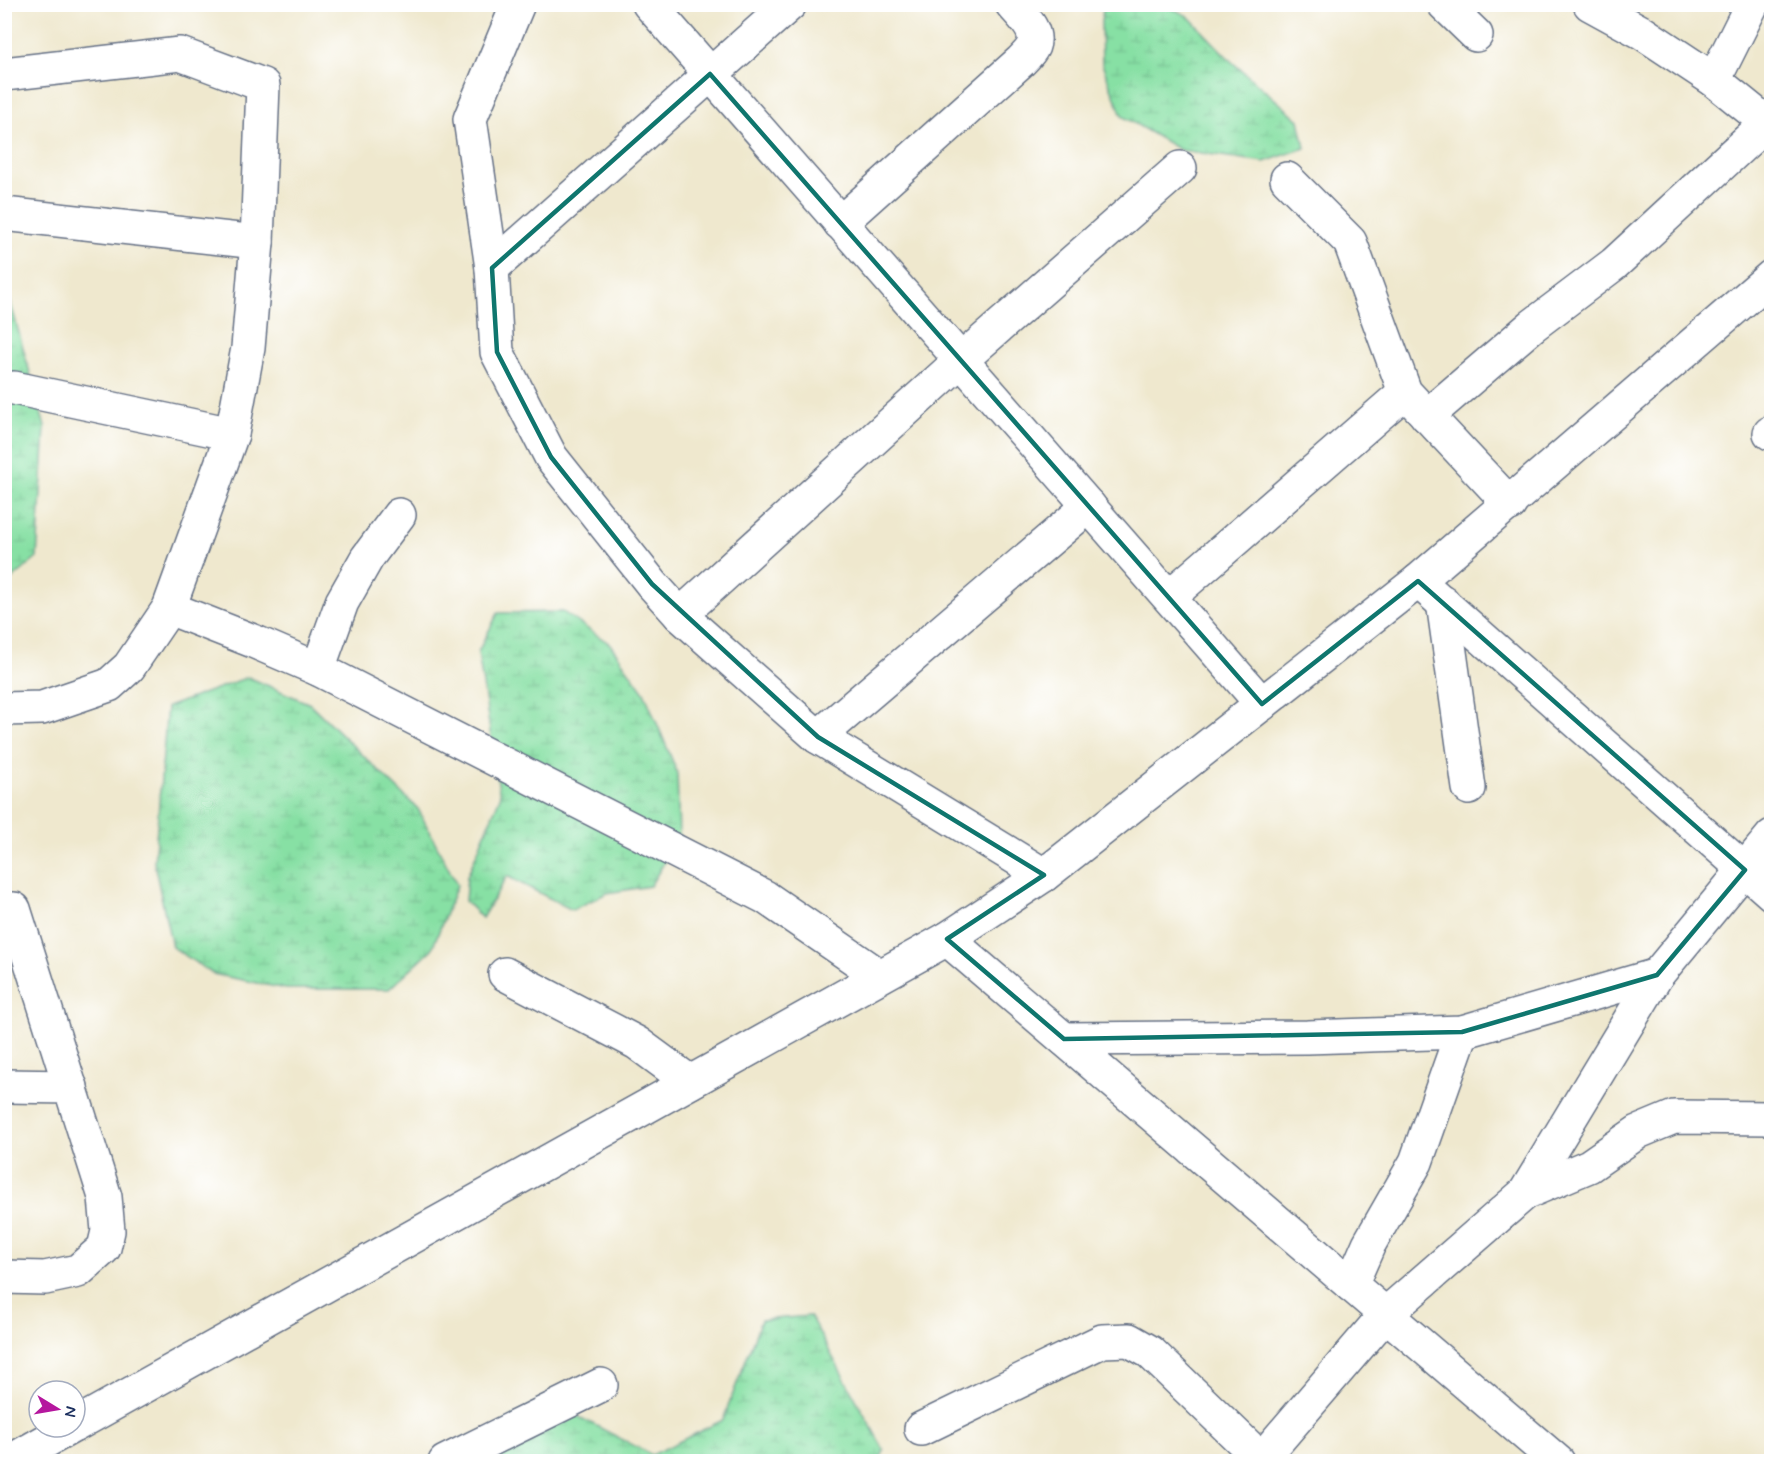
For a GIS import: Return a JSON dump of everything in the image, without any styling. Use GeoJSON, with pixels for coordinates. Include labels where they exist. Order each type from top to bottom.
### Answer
{"type":"FeatureCollection","features":[{"type":"Feature","properties":{"kind":"street"},"geometry":{"type":"LineString","coordinates":[[519,4],[470,119],[492,268],[497,352],[551,457],[652,584],[680,615],[818,737],[1044,874]]}},
{"type":"Feature","properties":{"kind":"street"},"geometry":{"type":"LineString","coordinates":[[649,4],[1262,704]]}},
{"type":"Feature","properties":{"kind":"street"},"geometry":{"type":"LineString","coordinates":[[492,268],[790,4]]}},
{"type":"Feature","properties":{"kind":"street"},"geometry":{"type":"LineString","coordinates":[[840,222],[1021,61],[1034,45],[1031,26],[1012,4]]}},
{"type":"Feature","properties":{"kind":"street"},"geometry":{"type":"LineString","coordinates":[[1444,4],[1476,35]]}},
{"type":"Feature","properties":{"kind":"street"},"geometry":{"type":"LineString","coordinates":[[1427,416],[1532,326],[1614,264],[1770,123],[1714,80],[1643,33],[1590,4]]}},
{"type":"Feature","properties":{"kind":"street"},"geometry":{"type":"LineString","coordinates":[[1714,80],[1752,4]]}},
{"type":"Feature","properties":{"kind":"street"},"geometry":{"type":"LineString","coordinates":[[4,74],[180,54],[263,85],[257,242],[248,348],[232,434],[169,608],[129,667],[109,685],[42,708],[4,709]]}},
{"type":"Feature","properties":{"kind":"street"},"geometry":{"type":"LineString","coordinates":[[680,615],[961,360],[1180,168]]}},
{"type":"Feature","properties":{"kind":"street"},"geometry":{"type":"LineString","coordinates":[[1287,179],[1350,242],[1405,392],[1510,504]]}},
{"type":"Feature","properties":{"kind":"street"},"geometry":{"type":"LineString","coordinates":[[4,214],[257,242]]}},
{"type":"Feature","properties":{"kind":"street"},"geometry":{"type":"LineString","coordinates":[[87,1418],[947,939],[1044,874],[1418,581],[1772,276]]}},
{"type":"Feature","properties":{"kind":"street"},"geometry":{"type":"LineString","coordinates":[[14,388],[232,434]]}},
{"type":"Feature","properties":{"kind":"street"},"geometry":{"type":"LineString","coordinates":[[1169,597],[1405,392]]}},
{"type":"Feature","properties":{"kind":"street"},"geometry":{"type":"LineString","coordinates":[[818,737],[1089,506]]}},
{"type":"Feature","properties":{"kind":"street"},"geometry":{"type":"LineString","coordinates":[[318,669],[342,602],[367,558],[399,515]]}},
{"type":"Feature","properties":{"kind":"street"},"geometry":{"type":"LineString","coordinates":[[1418,581],[1772,894]]}},
{"type":"Feature","properties":{"kind":"street"},"geometry":{"type":"LineString","coordinates":[[1443,602],[1469,788]]}},
{"type":"Feature","properties":{"kind":"street"},"geometry":{"type":"LineString","coordinates":[[169,608],[318,669],[765,897],[880,976]]}},
{"type":"Feature","properties":{"kind":"street"},"geometry":{"type":"LineString","coordinates":[[921,1429],[1102,1341],[1129,1340],[1150,1353],[1260,1460],[1386,1314],[1525,1193],[1657,975],[1772,836]]}},
{"type":"Feature","properties":{"kind":"street"},"geometry":{"type":"LineString","coordinates":[[4,909],[15,909],[105,1197],[108,1231],[104,1248],[78,1271],[45,1278],[4,1277]]}},
{"type":"Feature","properties":{"kind":"street"},"geometry":{"type":"LineString","coordinates":[[947,939],[1558,1461]]}},
{"type":"Feature","properties":{"kind":"street"},"geometry":{"type":"LineString","coordinates":[[505,974],[636,1043],[690,1082]]}},
{"type":"Feature","properties":{"kind":"street"},"geometry":{"type":"LineString","coordinates":[[1064,1040],[1307,1037],[1462,1032],[1657,975]]}},
{"type":"Feature","properties":{"kind":"street"},"geometry":{"type":"LineString","coordinates":[[1351,1284],[1369,1244],[1416,1162],[1462,1032]]}},
{"type":"Feature","properties":{"kind":"street"},"geometry":{"type":"LineString","coordinates":[[4,1086],[71,1087]]}},
{"type":"Feature","properties":{"kind":"street"},"geometry":{"type":"LineString","coordinates":[[1525,1193],[1589,1166],[1638,1132],[1674,1117],[1772,1118]]}},
{"type":"Feature","properties":{"kind":"street"},"geometry":{"type":"LineString","coordinates":[[445,1461],[602,1385]]}},
{"type":"Feature","properties":{"kind":"street"},"geometry":{"type":"LineString","coordinates":[[9,1461],[49,1439]]}},
{"type":"Feature","properties":{"kind":"highlighted area"},"geometry":{"type":"Polygon","coordinates":[[[710,74],[1262,704],[1418,581],[1745,870],[1657,975],[1462,1032],[1064,1039],[947,939],[1044,875],[818,737],[652,584],[551,457],[497,352],[492,268],[710,74]]]}},
{"type":"Feature","properties":{"kind":"green space"},"geometry":{"type":"Polygon","coordinates":[[[1104,5],[1165,5],[1188,16],[1232,62],[1299,120],[1305,148],[1264,162],[1180,150],[1122,116],[1102,64],[1101,21],[1104,5]]]}},
{"type":"Feature","properties":{"kind":"green space"},"geometry":{"type":"Polygon","coordinates":[[[4,279],[45,427],[37,558],[5,585],[4,279]]]}},
{"type":"Feature","properties":{"kind":"green space"},"geometry":{"type":"Polygon","coordinates":[[[563,612],[610,644],[644,692],[677,772],[679,838],[650,886],[607,893],[572,910],[507,876],[482,918],[465,901],[467,877],[500,797],[478,652],[498,613],[563,612]]]}},
{"type":"Feature","properties":{"kind":"green space"},"geometry":{"type":"Polygon","coordinates":[[[248,677],[310,704],[418,809],[457,885],[432,949],[389,989],[286,989],[213,974],[172,947],[154,863],[167,707],[248,677]]]}},
{"type":"Feature","properties":{"kind":"green space"},"geometry":{"type":"Polygon","coordinates":[[[810,1316],[884,1450],[879,1462],[440,1462],[543,1398],[652,1455],[723,1420],[761,1320],[810,1316]]]}}]}
